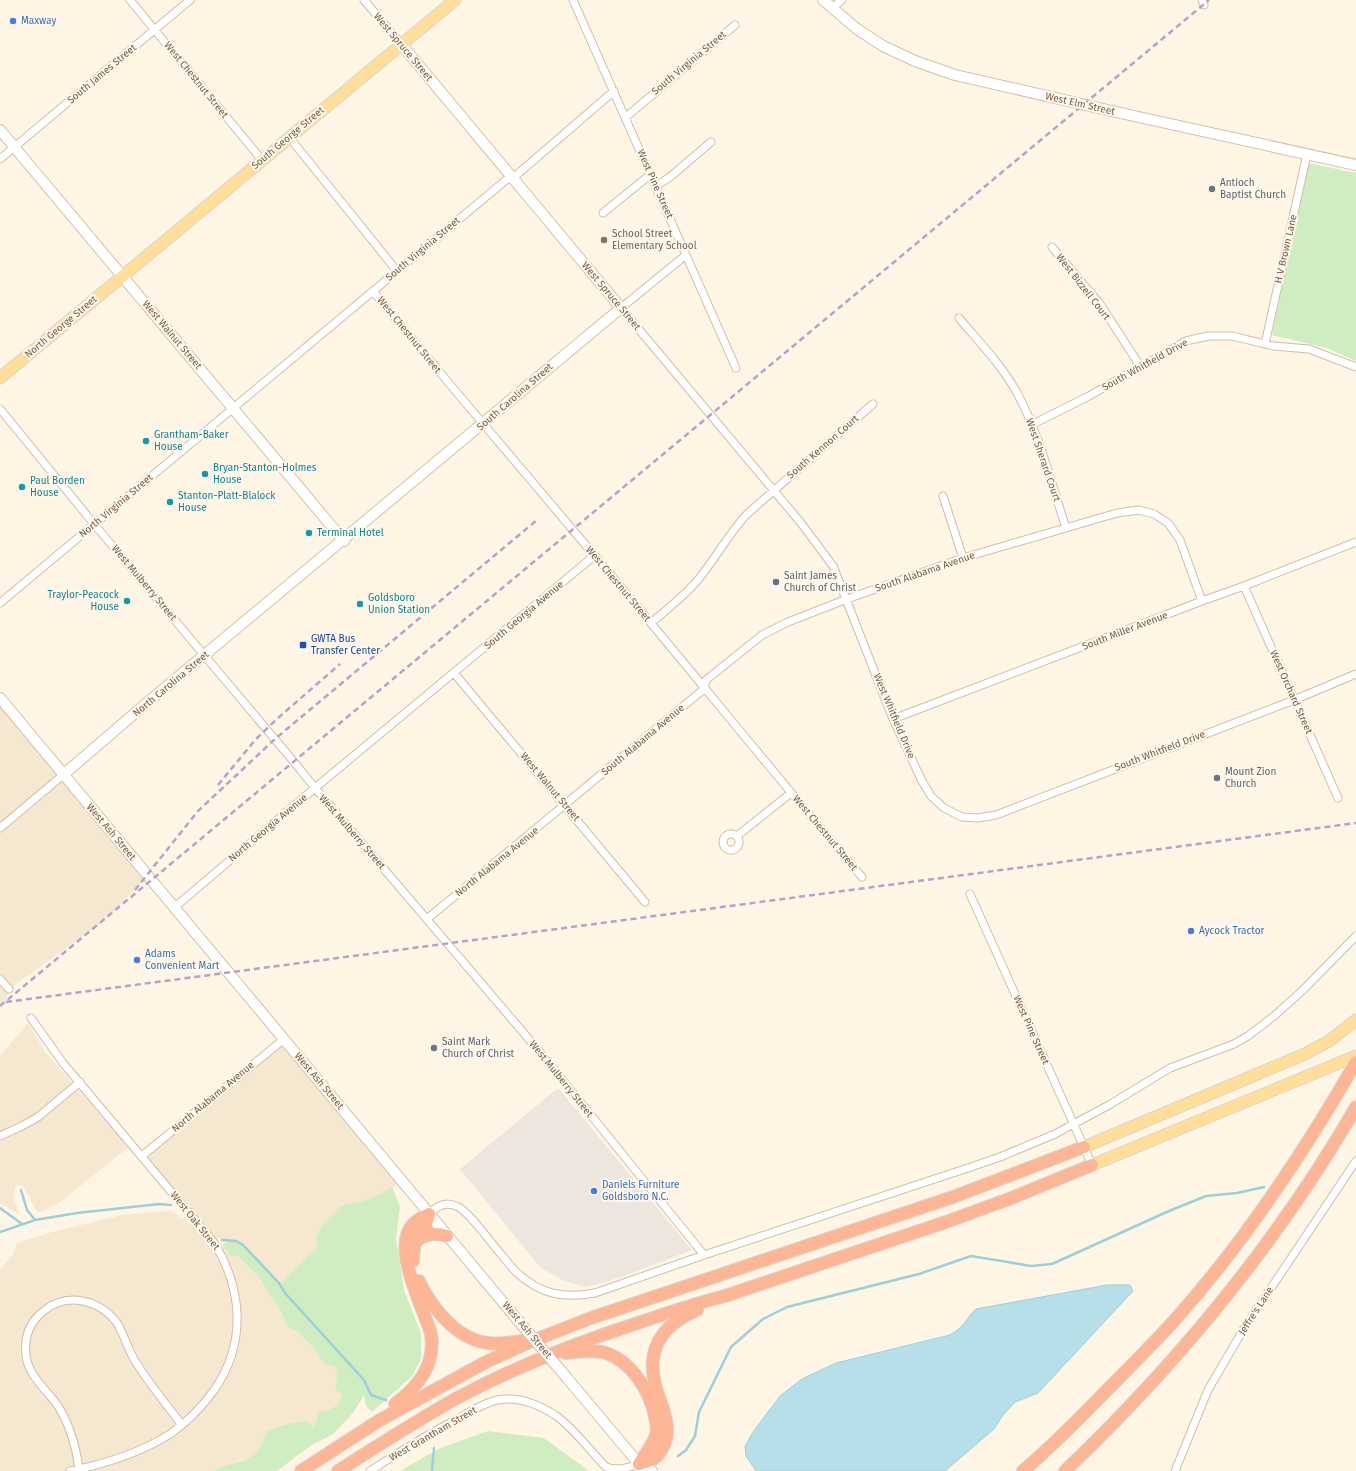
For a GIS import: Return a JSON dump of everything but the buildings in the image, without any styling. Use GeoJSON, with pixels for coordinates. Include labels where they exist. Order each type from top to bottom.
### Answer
{"type":"FeatureCollection","features":[{"type":"Feature","properties":{"kind":"highway"},"geometry":{"type":"LineString","coordinates":[[1023,1471],[1075,1423],[1140,1357],[1192,1299],[1259,1215],[1287,1174],[1356,1062]]}},
{"type":"Feature","properties":{"kind":"highway"},"geometry":{"type":"LineString","coordinates":[[1065,1471],[1147,1388],[1203,1325],[1233,1288],[1291,1210],[1336,1142],[1356,1107]]}},
{"type":"Feature","properties":{"kind":"highway"},"geometry":{"type":"LineString","coordinates":[[301,1471],[380,1420],[486,1362],[532,1341],[591,1318],[953,1197],[1084,1147]]}},
{"type":"Feature","properties":{"kind":"highway"},"geometry":{"type":"LineString","coordinates":[[338,1471],[441,1407],[497,1378],[553,1353],[692,1304],[725,1296],[946,1222],[1009,1200],[1092,1165]]}},
{"type":"Feature","properties":{"kind":"highway"},"geometry":{"type":"LineString","coordinates":[[429,1214],[425,1227],[414,1246],[413,1260],[419,1282],[430,1301],[450,1324],[466,1336],[486,1343],[505,1344],[532,1341]]}},
{"type":"Feature","properties":{"kind":"highway"},"geometry":{"type":"LineString","coordinates":[[380,1420],[419,1383],[431,1358],[431,1334],[407,1267],[405,1249],[407,1238],[413,1225],[417,1220],[429,1214]]}},
{"type":"Feature","properties":{"kind":"highway"},"geometry":{"type":"LineString","coordinates":[[417,1240],[424,1236],[433,1234],[448,1236]]}},
{"type":"Feature","properties":{"kind":"highway"},"geometry":{"type":"LineString","coordinates":[[640,1468],[654,1458],[661,1450],[667,1435],[666,1422],[653,1369],[654,1354],[659,1341],[663,1334],[675,1322],[685,1315],[725,1296]]}},
{"type":"Feature","properties":{"kind":"highway"},"geometry":{"type":"LineString","coordinates":[[553,1353],[601,1352],[615,1358],[629,1367],[635,1374],[650,1400],[654,1411],[657,1430],[653,1443],[640,1468]]}},
{"type":"Feature","properties":{"kind":"main road","name":"South George Street"},"geometry":{"type":"LineString","coordinates":[[122,276],[455,0]]}},
{"type":"Feature","properties":{"kind":"main road","name":"North George Street"},"geometry":{"type":"LineString","coordinates":[[0,378],[122,276]]}},
{"type":"Feature","properties":{"kind":"main road"},"geometry":{"type":"LineString","coordinates":[[1084,1147],[1305,1054],[1329,1041],[1356,1020]]}},
{"type":"Feature","properties":{"kind":"main road"},"geometry":{"type":"LineString","coordinates":[[1092,1165],[1356,1056]]}},
{"type":"Feature","properties":{"kind":"street","name":"West Chestnut Street"},"geometry":{"type":"LineString","coordinates":[[130,0],[262,160]]}},
{"type":"Feature","properties":{"kind":"street","name":"South James Street"},"geometry":{"type":"LineString","coordinates":[[0,159],[190,0]]}},
{"type":"Feature","properties":{"kind":"street","name":"West Spruce Street"},"geometry":{"type":"LineString","coordinates":[[364,0],[826,555],[833,566],[847,599]]}},
{"type":"Feature","properties":{"kind":"street","name":"West Pine Street"},"geometry":{"type":"LineString","coordinates":[[573,0],[736,368]]}},
{"type":"Feature","properties":{"kind":"street","name":"West Elm Street"},"geometry":{"type":"LineString","coordinates":[[823,0],[857,29],[883,46],[914,61],[955,75],[1356,165]]}},
{"type":"Feature","properties":{"kind":"street"},"geometry":{"type":"LineString","coordinates":[[832,8],[842,0]]}},
{"type":"Feature","properties":{"kind":"street","name":"South Virginia Street"},"geometry":{"type":"LineString","coordinates":[[626,117],[735,25]]}},
{"type":"Feature","properties":{"kind":"street","name":"South Virginia Street"},"geometry":{"type":"LineString","coordinates":[[232,408],[506,180],[512,178],[614,91]]}},
{"type":"Feature","properties":{"kind":"street","name":"West Walnut Street"},"geometry":{"type":"LineString","coordinates":[[0,130],[344,540]]}},
{"type":"Feature","properties":{"kind":"street"},"geometry":{"type":"LineString","coordinates":[[290,137],[397,271]]}},
{"type":"Feature","properties":{"kind":"street"},"geometry":{"type":"LineString","coordinates":[[656,186],[670,177],[711,142]]}},
{"type":"Feature","properties":{"kind":"street","name":"H V Brown Lane"},"geometry":{"type":"LineString","coordinates":[[1265,344],[1307,154]]}},
{"type":"Feature","properties":{"kind":"street"},"geometry":{"type":"LineString","coordinates":[[603,213],[651,174]]}},
{"type":"Feature","properties":{"kind":"street","name":"West Bizzell Court"},"geometry":{"type":"LineString","coordinates":[[1052,248],[1100,304],[1140,366]]}},
{"type":"Feature","properties":{"kind":"street","name":"South Carolina Street"},"geometry":{"type":"LineString","coordinates":[[344,540],[686,255]]}},
{"type":"Feature","properties":{"kind":"street","name":"West Chestnut Street"},"geometry":{"type":"LineString","coordinates":[[373,291],[483,425],[651,623],[704,689],[862,877]]}},
{"type":"Feature","properties":{"kind":"street","name":"West Sherard Court"},"geometry":{"type":"LineString","coordinates":[[959,318],[1000,367],[1016,392],[1033,424],[1066,528]]}},
{"type":"Feature","properties":{"kind":"street","name":"South Whitfield Drive"},"geometry":{"type":"LineString","coordinates":[[1033,424],[1089,396],[1186,341],[1208,336],[1232,336],[1265,344],[1309,349],[1356,367]]}},
{"type":"Feature","properties":{"kind":"street","name":"South Kennon Court"},"geometry":{"type":"LineString","coordinates":[[651,623],[692,586],[709,566],[738,523],[773,490],[873,404]]}},
{"type":"Feature","properties":{"kind":"street","name":"North Virginia Street"},"geometry":{"type":"LineString","coordinates":[[0,603],[232,408]]}},
{"type":"Feature","properties":{"kind":"street","name":"West Mulberry Street"},"geometry":{"type":"LineString","coordinates":[[0,409],[94,524],[315,788],[539,1051],[704,1255]]}},
{"type":"Feature","properties":{"kind":"street"},"geometry":{"type":"LineString","coordinates":[[943,496],[963,558]]}},
{"type":"Feature","properties":{"kind":"street","name":"South Alabama Avenue"},"geometry":{"type":"LineString","coordinates":[[566,805],[704,689],[706,680],[762,635],[788,622],[847,599],[963,558],[1117,513],[1139,510],[1154,514],[1168,523],[1180,540],[1202,601]]}},
{"type":"Feature","properties":{"kind":"street","name":"North Carolina Street"},"geometry":{"type":"LineString","coordinates":[[0,828],[344,540]]}},
{"type":"Feature","properties":{"kind":"street","name":"South Miller Avenue"},"geometry":{"type":"LineString","coordinates":[[893,719],[1356,542]]}},
{"type":"Feature","properties":{"kind":"street","name":"South Georgia Avenue"},"geometry":{"type":"LineString","coordinates":[[454,673],[594,556]]}},
{"type":"Feature","properties":{"kind":"street","name":"West Orchard Street"},"geometry":{"type":"LineString","coordinates":[[1244,586],[1338,798]]}},
{"type":"Feature","properties":{"kind":"street","name":"West Whitfield Drive"},"geometry":{"type":"LineString","coordinates":[[847,599],[893,719],[922,781],[932,796],[944,808],[962,817]]}},
{"type":"Feature","properties":{"kind":"street","name":"West Walnut Street"},"geometry":{"type":"LineString","coordinates":[[454,673],[566,805],[645,902]]}},
{"type":"Feature","properties":{"kind":"street","name":"North Georgia Avenue"},"geometry":{"type":"LineString","coordinates":[[175,907],[315,788],[454,673]]}},
{"type":"Feature","properties":{"kind":"street","name":"South Whitfield Drive"},"geometry":{"type":"LineString","coordinates":[[962,817],[978,818],[996,815],[1294,700],[1356,674]]}},
{"type":"Feature","properties":{"kind":"street","name":"West Ash Street"},"geometry":{"type":"LineString","coordinates":[[0,698],[567,1378],[640,1468],[652,1471]]}},
{"type":"Feature","properties":{"kind":"street"},"geometry":{"type":"LineString","coordinates":[[737,836],[791,793]]}},
{"type":"Feature","properties":{"kind":"street","name":"North Alabama Avenue"},"geometry":{"type":"LineString","coordinates":[[427,919],[566,805]]}},
{"type":"Feature","properties":{"kind":"street","name":"West Pine Street"},"geometry":{"type":"LineString","coordinates":[[970,894],[1092,1165]]}},
{"type":"Feature","properties":{"kind":"street"},"geometry":{"type":"LineString","coordinates":[[429,1214],[442,1204],[460,1208],[472,1219],[523,1279],[543,1290],[564,1296],[595,1293],[704,1255],[975,1166],[1074,1125],[1170,1068],[1222,1050],[1248,1036],[1274,1016],[1303,990],[1356,936]]}},
{"type":"Feature","properties":{"kind":"street"},"geometry":{"type":"LineString","coordinates":[[0,979],[9,989]]}},
{"type":"Feature","properties":{"kind":"street","name":"West Oak Street"},"geometry":{"type":"LineString","coordinates":[[31,1018],[63,1063],[215,1244],[229,1270],[236,1296],[236,1334],[230,1361],[225,1373],[198,1411],[182,1425],[159,1440],[138,1450],[112,1460],[70,1471]]}},
{"type":"Feature","properties":{"kind":"street","name":"North Alabama Avenue"},"geometry":{"type":"LineString","coordinates":[[142,1156],[284,1039]]}},
{"type":"Feature","properties":{"kind":"street"},"geometry":{"type":"LineString","coordinates":[[0,1136],[38,1117],[80,1082]]}},
{"type":"Feature","properties":{"kind":"street","name":"Jeffre's Lane"},"geometry":{"type":"LineString","coordinates":[[1175,1471],[1190,1430],[1208,1390],[1243,1330],[1356,1161]]}},
{"type":"Feature","properties":{"kind":"street"},"geometry":{"type":"LineString","coordinates":[[79,1469],[76,1450],[65,1419],[33,1373],[26,1357],[28,1332],[32,1322],[39,1314],[58,1302],[82,1300],[92,1303],[111,1315],[118,1324],[137,1366],[182,1425]]}},
{"type":"Feature","properties":{"kind":"street","name":"West Grantham Street"},"geometry":{"type":"LineString","coordinates":[[370,1471],[431,1433],[480,1406],[498,1400],[527,1401],[540,1406],[555,1415],[568,1426],[606,1467],[614,1469],[640,1468]]}},
{"type":"Feature","properties":{"kind":"shaded area"},"geometry":{"type":"Polygon","coordinates":[[[0,699],[147,875],[125,900],[101,923],[9,989],[5,1002],[0,1003],[0,699]]]}},
{"type":"Feature","properties":{"kind":"shaded area"},"geometry":{"type":"Polygon","coordinates":[[[28,1023],[46,1053],[129,1147],[59,1203],[38,1213],[23,1186],[16,1185],[13,1197],[20,1215],[0,1203],[0,1056],[28,1023]]]}},
{"type":"Feature","properties":{"kind":"shaded area"},"geometry":{"type":"Polygon","coordinates":[[[284,1039],[403,1182],[370,1199],[341,1206],[316,1239],[317,1248],[288,1275],[281,1286],[236,1241],[215,1238],[207,1234],[142,1156],[284,1039]]]}},
{"type":"Feature","properties":{"kind":"shaded area"},"geometry":{"type":"Polygon","coordinates":[[[558,1088],[692,1250],[622,1277],[586,1287],[564,1281],[540,1267],[460,1169],[558,1088]]]}},
{"type":"Feature","properties":{"kind":"shaded area"},"geometry":{"type":"Polygon","coordinates":[[[171,1211],[222,1245],[231,1256],[238,1256],[258,1276],[282,1314],[287,1326],[299,1333],[314,1348],[324,1364],[335,1366],[337,1376],[335,1389],[342,1395],[338,1405],[328,1410],[317,1412],[317,1420],[313,1428],[263,1440],[259,1451],[252,1457],[221,1467],[214,1471],[0,1471],[0,1269],[13,1255],[17,1243],[52,1232],[122,1215],[171,1211]]]}},
{"type":"Feature","properties":{"kind":"green space"},"geometry":{"type":"Polygon","coordinates":[[[1308,163],[1356,173],[1356,361],[1327,348],[1272,335],[1308,163]]]}},
{"type":"Feature","properties":{"kind":"green space"},"geometry":{"type":"Polygon","coordinates":[[[392,1187],[400,1207],[396,1239],[404,1290],[421,1334],[421,1359],[412,1376],[372,1412],[366,1406],[364,1395],[353,1413],[333,1434],[310,1446],[277,1471],[214,1471],[253,1456],[260,1448],[268,1430],[288,1424],[307,1421],[313,1427],[317,1420],[317,1412],[328,1410],[338,1405],[342,1395],[335,1389],[337,1376],[335,1366],[324,1364],[314,1348],[299,1333],[287,1326],[281,1312],[258,1276],[238,1256],[231,1256],[222,1245],[228,1241],[236,1241],[243,1245],[281,1285],[288,1275],[317,1248],[316,1239],[322,1225],[341,1206],[370,1199],[392,1187]]]}},
{"type":"Feature","properties":{"kind":"green space"},"geometry":{"type":"Polygon","coordinates":[[[488,1431],[544,1438],[589,1471],[400,1471],[440,1448],[488,1431]]]}},
{"type":"Feature","properties":{"kind":"water"},"geometry":{"type":"Polygon","coordinates":[[[1107,1285],[1130,1285],[1133,1291],[1038,1393],[1015,1402],[1003,1415],[994,1429],[945,1471],[756,1471],[746,1456],[745,1446],[753,1432],[780,1396],[802,1379],[836,1363],[950,1335],[961,1327],[976,1309],[1107,1285]]]}},
{"type":"Feature","properties":{"kind":"waterway"},"geometry":{"type":"LineString","coordinates":[[678,1456],[686,1450],[695,1436],[699,1412],[731,1347],[763,1319],[787,1307],[919,1274],[971,1256],[1031,1266],[1052,1264],[1169,1211],[1206,1196],[1237,1193],[1264,1187]]}},
{"type":"Feature","properties":{"kind":"waterway"},"geometry":{"type":"LineString","coordinates":[[21,1190],[27,1210],[35,1220]]}},
{"type":"Feature","properties":{"kind":"waterway"},"geometry":{"type":"LineString","coordinates":[[0,1232],[35,1220],[77,1213],[159,1204],[171,1205]]}},
{"type":"Feature","properties":{"kind":"waterway"},"geometry":{"type":"LineString","coordinates":[[0,1208],[22,1224]]}},
{"type":"Feature","properties":{"kind":"waterway"},"geometry":{"type":"LineString","coordinates":[[222,1240],[236,1241],[243,1245],[279,1283],[285,1293],[364,1380],[371,1395],[386,1400]]}},
{"type":"Feature","properties":{"kind":"waterway"},"geometry":{"type":"LineString","coordinates":[[432,1471],[434,1448]]}},
{"type":"Feature","properties":{"kind":"railway"},"geometry":{"type":"LineString","coordinates":[[0,1006],[1209,0]]}},
{"type":"Feature","properties":{"kind":"railway"},"geometry":{"type":"LineString","coordinates":[[135,890],[198,811],[275,739],[537,520]]}},
{"type":"Feature","properties":{"kind":"railway"},"geometry":{"type":"LineString","coordinates":[[218,785],[256,739],[340,664]]}},
{"type":"Feature","properties":{"kind":"railway"},"geometry":{"type":"LineString","coordinates":[[6,1002],[1356,823]]}},
{"type":"Feature","properties":{"kind":"place","name":"Maxway"},"geometry":{"type":"Point","coordinates":[13,21]}},
{"type":"Feature","properties":{"kind":"place","name":"Antioch Baptist Church"},"geometry":{"type":"Point","coordinates":[1212,189]}},
{"type":"Feature","properties":{"kind":"place","name":"School Street Elementary School"},"geometry":{"type":"Point","coordinates":[604,240]}},
{"type":"Feature","properties":{"kind":"place","name":"Grantham-Baker House"},"geometry":{"type":"Point","coordinates":[146,441]}},
{"type":"Feature","properties":{"kind":"place","name":"Bryan-Stanton-Holmes House"},"geometry":{"type":"Point","coordinates":[205,474]}},
{"type":"Feature","properties":{"kind":"place","name":"Paul Borden House"},"geometry":{"type":"Point","coordinates":[22,487]}},
{"type":"Feature","properties":{"kind":"place","name":"Stanton-Platt-Blalock House"},"geometry":{"type":"Point","coordinates":[170,502]}},
{"type":"Feature","properties":{"kind":"place","name":"Terminal Hotel"},"geometry":{"type":"Point","coordinates":[309,533]}},
{"type":"Feature","properties":{"kind":"place","name":"Saint James Church of Christ"},"geometry":{"type":"Point","coordinates":[776,582]}},
{"type":"Feature","properties":{"kind":"place","name":"Traylor-Peacock House"},"geometry":{"type":"Point","coordinates":[127,601]}},
{"type":"Feature","properties":{"kind":"place","name":"Goldsboro Union Station"},"geometry":{"type":"Point","coordinates":[360,604]}},
{"type":"Feature","properties":{"kind":"place","name":"GWTA Bus Transfer Center"},"geometry":{"type":"Point","coordinates":[303,645]}},
{"type":"Feature","properties":{"kind":"place","name":"Mount Zion Church"},"geometry":{"type":"Point","coordinates":[1217,778]}},
{"type":"Feature","properties":{"kind":"place","name":"Aycock Tractor"},"geometry":{"type":"Point","coordinates":[1191,931]}},
{"type":"Feature","properties":{"kind":"place","name":"Adams Convenient Mart"},"geometry":{"type":"Point","coordinates":[137,960]}},
{"type":"Feature","properties":{"kind":"place","name":"Saint Mark Church of Christ"},"geometry":{"type":"Point","coordinates":[434,1048]}},
{"type":"Feature","properties":{"kind":"place","name":"Daniels Furniture Goldsboro N.C."},"geometry":{"type":"Point","coordinates":[594,1191]}}]}
